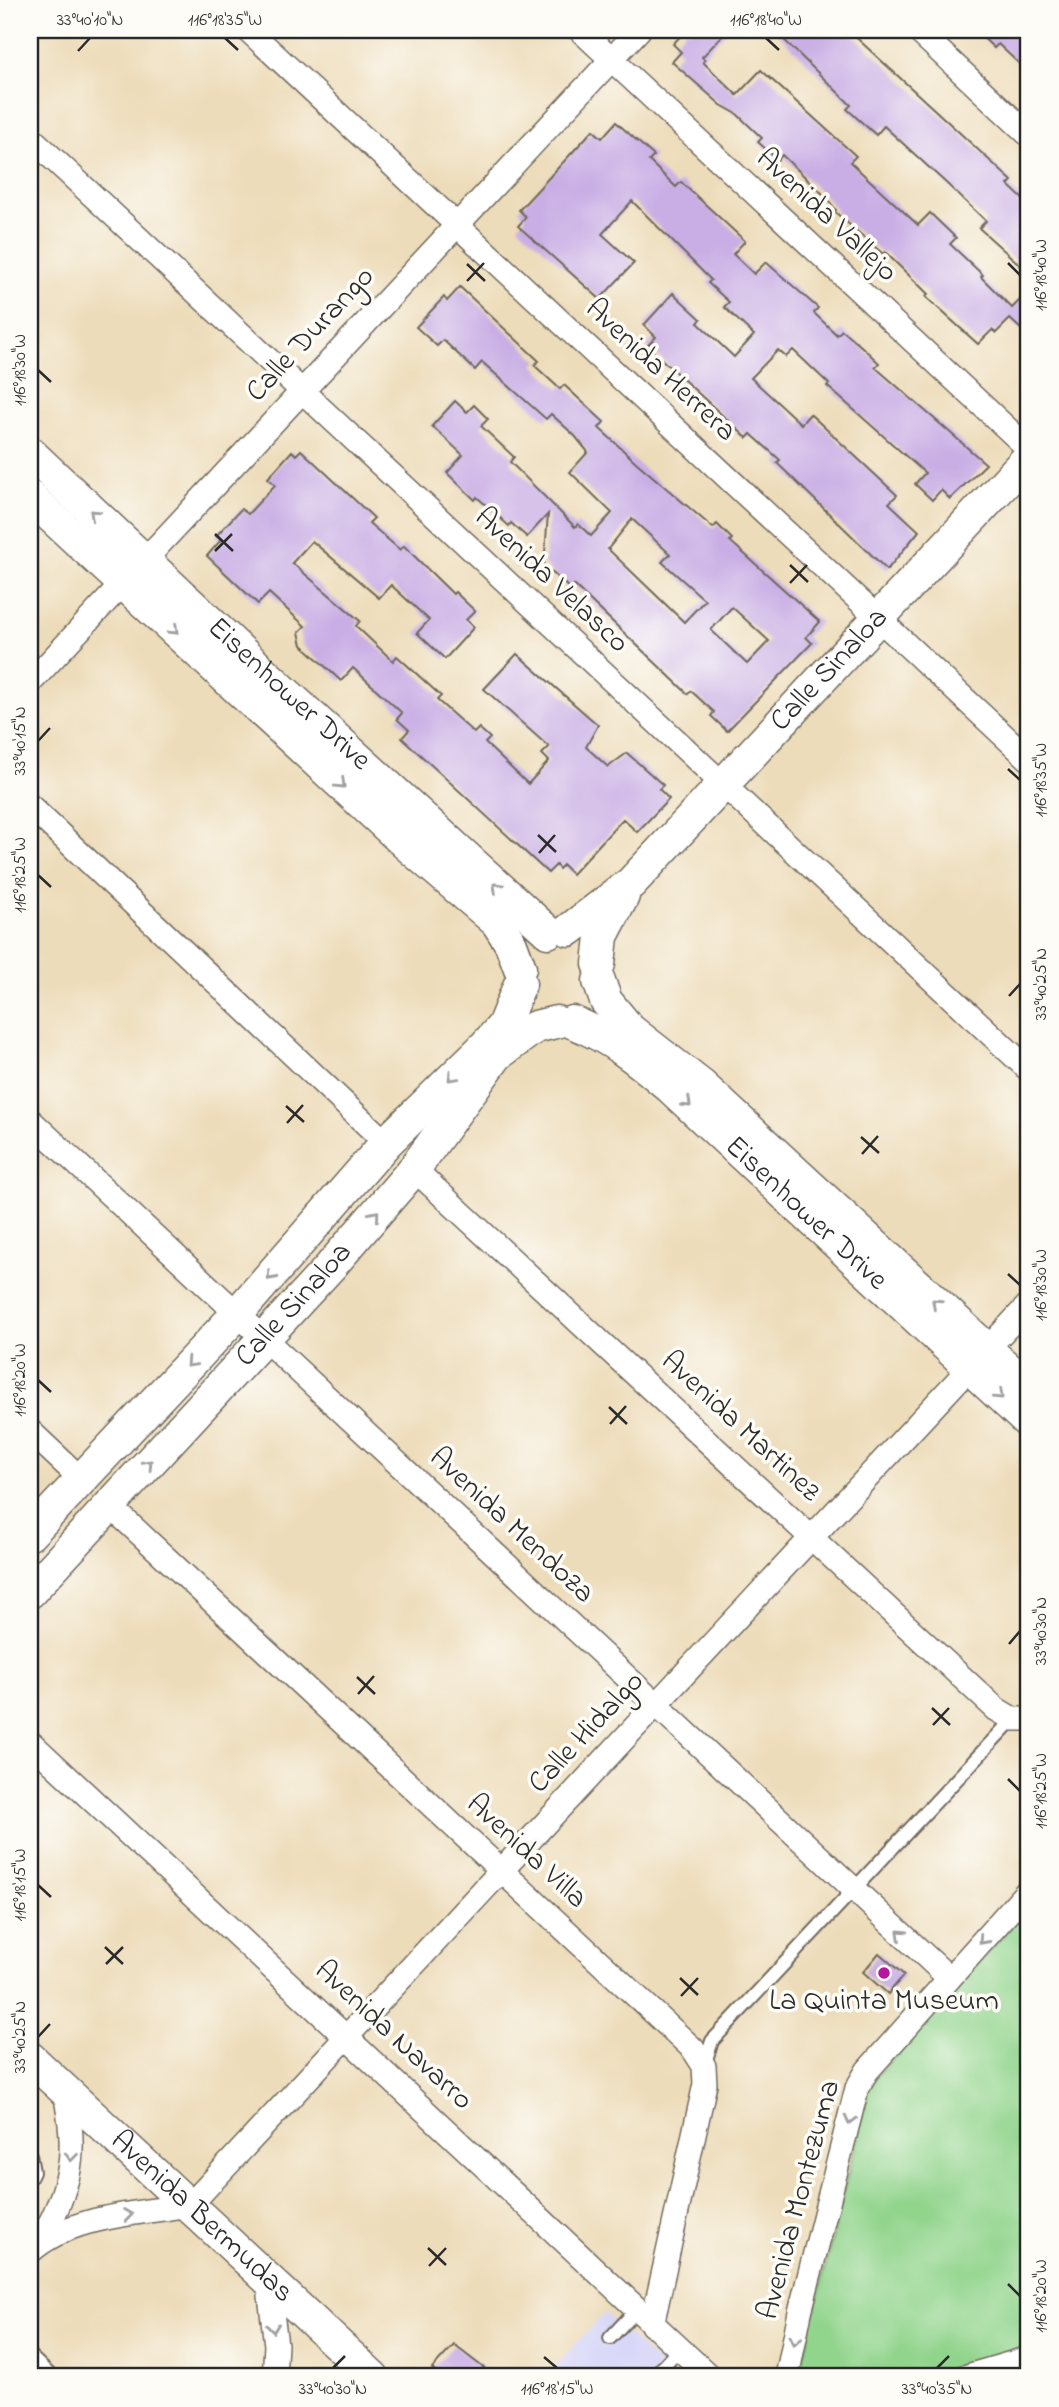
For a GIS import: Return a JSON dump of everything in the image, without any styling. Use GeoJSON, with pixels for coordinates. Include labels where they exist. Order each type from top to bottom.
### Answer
{"type":"FeatureCollection","features":[{"type":"Feature","properties":{"kind":"main road","name":"Eisenhower Drive"},"geometry":{"type":"LineString","coordinates":[[30,453],[133,572],[406,844],[497,922],[512,944],[520,976]]}},
{"type":"Feature","properties":{"kind":"main road","name":"Calle Sinaloa"},"geometry":{"type":"LineString","coordinates":[[559,931],[631,883],[1029,457]]}},
{"type":"Feature","properties":{"kind":"main road","name":"Eisenhower Drive"},"geometry":{"type":"LineString","coordinates":[[30,497],[133,572],[559,931]]}},
{"type":"Feature","properties":{"kind":"main road","name":"Calle Sinaloa"},"geometry":{"type":"LineString","coordinates":[[599,972],[603,936],[631,883]]}},
{"type":"Feature","properties":{"kind":"main road"},"geometry":{"type":"LineString","coordinates":[[559,931],[588,943],[599,972],[593,1000],[564,1022],[541,1016],[531,1006],[520,976],[530,948],[559,931]]}},
{"type":"Feature","properties":{"kind":"main road","name":"Eisenhower Drive"},"geometry":{"type":"LineString","coordinates":[[599,972],[606,1000],[630,1030],[702,1086],[978,1359],[1029,1423]]}},
{"type":"Feature","properties":{"kind":"main road","name":"Calle Sinaloa"},"geometry":{"type":"LineString","coordinates":[[30,1534],[237,1314],[386,1143],[503,1026],[520,976]]}},
{"type":"Feature","properties":{"kind":"main road","name":"Calle Sinaloa"},"geometry":{"type":"LineString","coordinates":[[30,1591],[264,1339],[414,1169],[497,1055],[535,1027],[564,1022]]}},
{"type":"Feature","properties":{"kind":"main road","name":"Eisenhower Drive"},"geometry":{"type":"LineString","coordinates":[[564,1022],[601,1034],[624,1048],[978,1359],[1029,1388]]}},
{"type":"Feature","properties":{"kind":"main road","name":"Avenida Bermudas"},"geometry":{"type":"LineString","coordinates":[[30,2058],[373,2377]]}},
{"type":"Feature","properties":{"kind":"street","name":"Avenida Herrera"},"geometry":{"type":"LineString","coordinates":[[248,30],[1029,759]]}},
{"type":"Feature","properties":{"kind":"street","name":"Avenida Vallejo"},"geometry":{"type":"LineString","coordinates":[[580,30],[1029,449]]}},
{"type":"Feature","properties":{"kind":"street","name":"Calle Durango"},"geometry":{"type":"LineString","coordinates":[[30,684],[639,30]]}},
{"type":"Feature","properties":{"kind":"street"},"geometry":{"type":"LineString","coordinates":[[917,30],[1029,135]]}},
{"type":"Feature","properties":{"kind":"street","name":"Avenida Velasco"},"geometry":{"type":"LineString","coordinates":[[30,138],[1029,1070]]}},
{"type":"Feature","properties":{"kind":"street"},"geometry":{"type":"LineString","coordinates":[[30,806],[386,1143]]}},
{"type":"Feature","properties":{"kind":"street","name":"Avenida Mendoza"},"geometry":{"type":"LineString","coordinates":[[30,1120],[949,1978]]}},
{"type":"Feature","properties":{"kind":"street","name":"Avenida Martinez"},"geometry":{"type":"LineString","coordinates":[[414,1169],[813,1536],[996,1709],[1021,1719]]}},
{"type":"Feature","properties":{"kind":"street","name":"Calle Hidalgo"},"geometry":{"type":"LineString","coordinates":[[190,2205],[1029,1304]]}},
{"type":"Feature","properties":{"kind":"street"},"geometry":{"type":"LineString","coordinates":[[30,1431],[81,1479]]}},
{"type":"Feature","properties":{"kind":"street","name":"Avenida Villa"},"geometry":{"type":"LineString","coordinates":[[109,1506],[693,2049],[704,2066]]}},
{"type":"Feature","properties":{"kind":"street","name":"Avenida Navarro"},"geometry":{"type":"LineString","coordinates":[[30,1742],[348,2035],[710,2377]]}},
{"type":"Feature","properties":{"kind":"street","name":"Avenida Montezuma"},"geometry":{"type":"LineString","coordinates":[[787,2377],[858,2088],[867,2071],[1029,1889]]}},
{"type":"Feature","properties":{"kind":"street"},"geometry":{"type":"LineString","coordinates":[[645,2317],[705,2084],[704,2066]]}},
{"type":"Feature","properties":{"kind":"street"},"geometry":{"type":"LineString","coordinates":[[35,2247],[58,2209],[72,2155],[72,2127],[64,2090]]}},
{"type":"Feature","properties":{"kind":"street"},"geometry":{"type":"LineString","coordinates":[[35,2247],[77,2226],[190,2205]]}},
{"type":"Feature","properties":{"kind":"street"},"geometry":{"type":"LineString","coordinates":[[268,2279],[275,2346],[274,2377]]}},
{"type":"Feature","properties":{"kind":"street"},"geometry":{"type":"LineString","coordinates":[[964,2377],[1029,2358]]}},
{"type":"Feature","properties":{"kind":"lane"},"geometry":{"type":"LineString","coordinates":[[704,2066],[712,2041],[853,1889],[1021,1719]]}},
{"type":"Feature","properties":{"kind":"lane"},"geometry":{"type":"LineString","coordinates":[[30,2155],[33,2172],[30,2178]]}},
{"type":"Feature","properties":{"kind":"lane"},"geometry":{"type":"LineString","coordinates":[[610,2338],[645,2317]]}},
{"type":"Feature","properties":{"kind":"lane"},"geometry":{"type":"LineString","coordinates":[[653,2377],[679,2349]]}},
{"type":"Feature","properties":{"kind":"lane"},"geometry":{"type":"LineString","coordinates":[[30,2356],[52,2377]]}},
{"type":"Feature","properties":{"kind":"shaded area"},"geometry":{"type":"Polygon","coordinates":[[[605,2313],[672,2377],[544,2377],[605,2313]]]}},
{"type":"Feature","properties":{"kind":"green space"},"geometry":{"type":"Polygon","coordinates":[[[1029,1906],[1029,2346],[926,2377],[798,2377],[870,2083],[1029,1906]]]}},
{"type":"Feature","properties":{"kind":"building"},"geometry":{"type":"Polygon","coordinates":[[[686,30],[728,30],[702,57],[705,60],[703,62],[737,95],[761,70],[856,156],[850,162],[918,225],[930,213],[956,238],[950,244],[983,275],[981,277],[1012,308],[1029,291],[1029,321],[1021,329],[1010,319],[996,333],[992,330],[978,344],[926,297],[928,294],[885,252],[883,254],[835,212],[826,197],[782,155],[778,160],[758,142],[762,138],[737,114],[721,105],[672,62],[681,52],[673,44],[686,30]]]}},
{"type":"Feature","properties":{"kind":"building"},"geometry":{"type":"Polygon","coordinates":[[[774,30],[848,30],[1012,181],[1008,185],[1029,205],[1029,273],[979,228],[986,221],[884,126],[876,135],[847,109],[851,105],[774,30]]]}},
{"type":"Feature","properties":{"kind":"building"},"geometry":{"type":"Polygon","coordinates":[[[975,30],[1029,30],[1029,73],[998,44],[994,48],[975,30]]]}},
{"type":"Feature","properties":{"kind":"building"},"geometry":{"type":"Polygon","coordinates":[[[616,122],[654,156],[649,161],[676,187],[681,182],[745,241],[733,254],[754,274],[766,262],[818,308],[814,313],[837,335],[842,330],[862,347],[879,363],[875,367],[986,464],[950,499],[941,490],[932,500],[915,484],[925,473],[827,386],[829,384],[793,350],[786,357],[778,350],[751,378],[801,424],[810,414],[897,495],[889,503],[919,531],[887,570],[777,463],[780,460],[751,434],[747,438],[647,346],[656,337],[644,325],[673,293],[701,319],[698,323],[734,357],[754,335],[724,307],[729,302],[708,283],[711,280],[632,201],[602,234],[634,263],[600,299],[518,226],[526,217],[519,210],[593,130],[602,138],[616,122]]]}},
{"type":"Feature","properties":{"kind":"building"},"geometry":{"type":"Polygon","coordinates":[[[460,287],[539,361],[534,365],[560,389],[564,385],[604,422],[599,428],[713,528],[717,524],[732,539],[730,541],[820,622],[806,637],[812,643],[727,731],[711,716],[714,712],[691,691],[688,694],[574,585],[570,589],[544,565],[548,514],[527,537],[511,523],[509,526],[477,497],[475,500],[447,473],[463,455],[432,426],[455,401],[467,412],[474,405],[488,419],[481,426],[514,457],[510,462],[575,527],[578,524],[591,536],[612,513],[570,472],[588,452],[575,436],[551,414],[546,419],[482,362],[475,370],[443,340],[437,346],[416,327],[444,297],[447,301],[460,287]],[[632,519],[608,549],[684,622],[705,600],[662,562],[670,554],[632,519]],[[732,607],[711,630],[747,664],[769,641],[732,607]]]}},
{"type":"Feature","properties":{"kind":"building"},"geometry":{"type":"Polygon","coordinates":[[[301,450],[374,518],[369,523],[400,550],[404,546],[453,594],[455,592],[475,611],[466,620],[474,627],[445,659],[417,633],[429,620],[391,585],[379,598],[312,541],[292,563],[360,621],[356,626],[393,661],[397,656],[441,696],[437,700],[474,733],[479,728],[490,738],[485,743],[528,784],[549,761],[542,754],[549,747],[484,689],[517,654],[598,725],[586,747],[608,767],[627,753],[663,785],[659,789],[669,799],[637,832],[623,819],[572,874],[563,865],[559,869],[556,865],[548,873],[402,738],[409,730],[397,719],[402,713],[353,668],[341,681],[302,645],[299,632],[305,626],[269,593],[258,604],[207,556],[221,540],[216,536],[241,509],[248,514],[275,485],[268,478],[292,451],[296,455],[301,450]]]}},
{"type":"Feature","properties":{"kind":"building","name":"La Quinta Museum"},"geometry":{"type":"Polygon","coordinates":[[[879,1953],[904,1975],[888,1994],[863,1972],[879,1953]]]}},
{"type":"Feature","properties":{"kind":"building"},"geometry":{"type":"Polygon","coordinates":[[[454,2345],[485,2369],[478,2377],[441,2377],[432,2369],[454,2345]]]}},
{"type":"Feature","properties":{"kind":"place","name":"La Quinta Museum"},"geometry":{"type":"Point","coordinates":[884,1973]}}]}
